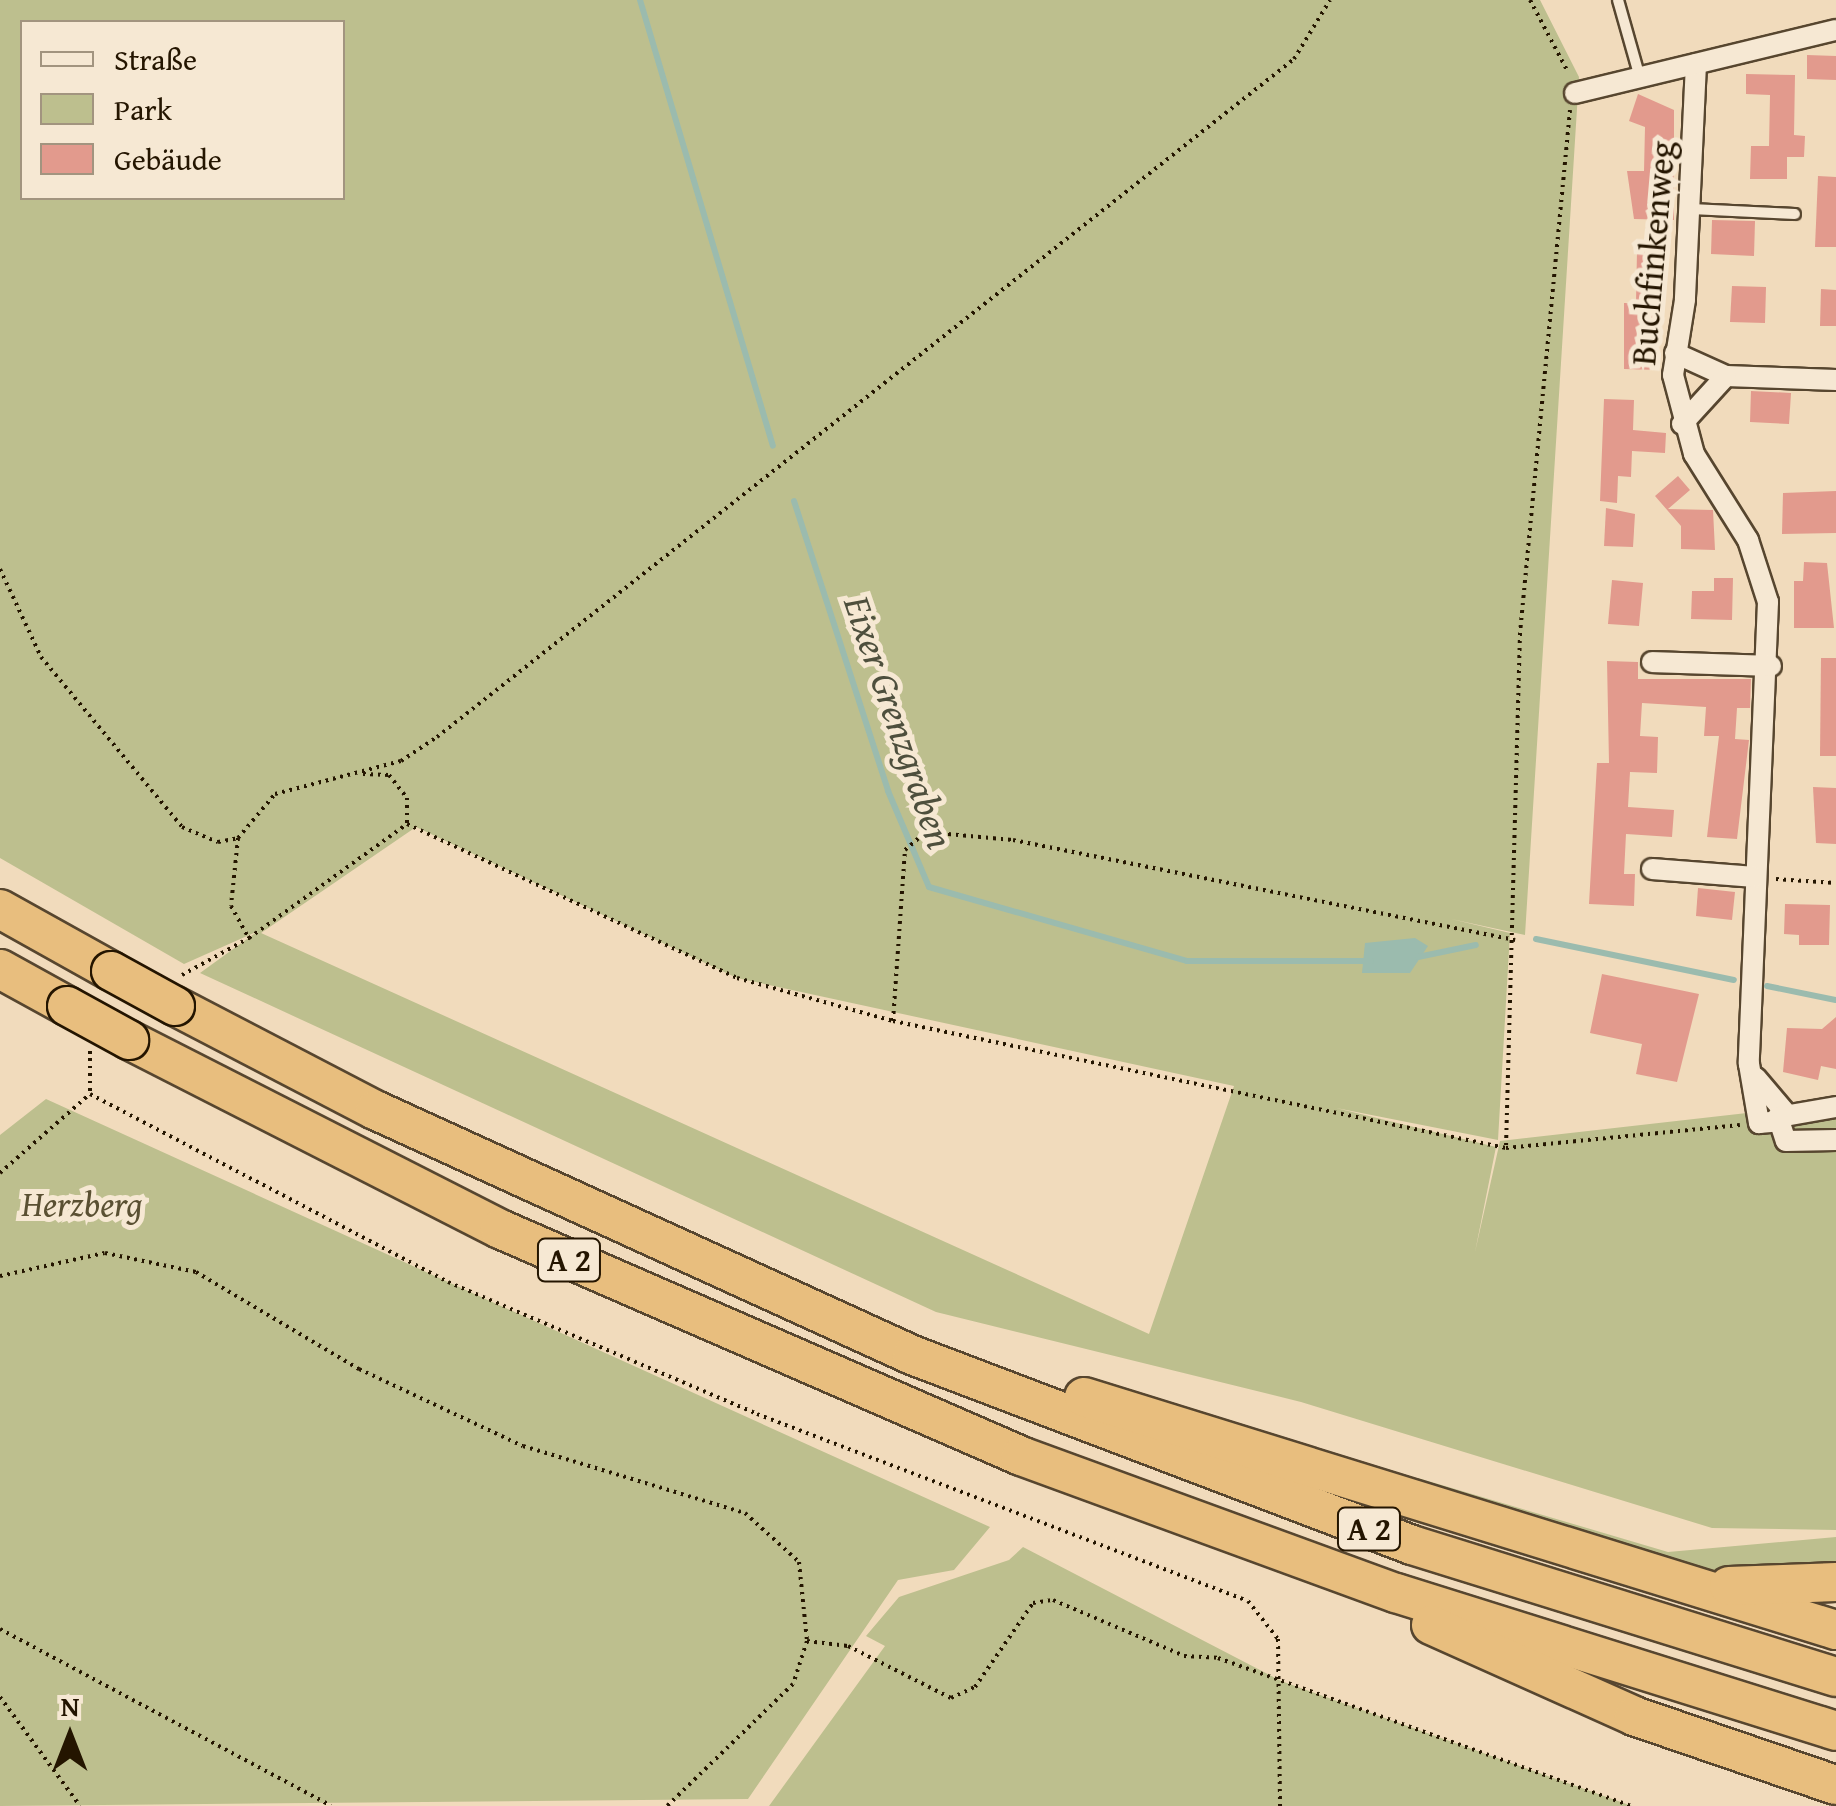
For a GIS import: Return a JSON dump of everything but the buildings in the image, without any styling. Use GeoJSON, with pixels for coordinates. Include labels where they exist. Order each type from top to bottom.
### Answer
{"type":"FeatureCollection","features":[{"type":"Feature","properties":{"kind":"highway","name":"A 2"},"geometry":{"type":"LineString","coordinates":[[0,909],[110,970],[171,994],[375,1110],[912,1355],[1412,1545],[1836,1677]]}},
{"type":"Feature","properties":{"kind":"highway","name":"A 2"},"geometry":{"type":"LineString","coordinates":[[0,968],[66,1006],[113,1042],[484,1221],[744,1340],[1021,1456],[1396,1593],[1836,1731]]}},
{"type":"Feature","properties":{"kind":"highway"},"geometry":{"type":"LineString","coordinates":[[912,1355],[1020,1377],[1361,1477],[1662,1578],[1836,1630]]}},
{"type":"Feature","properties":{"kind":"highway"},"geometry":{"type":"LineString","coordinates":[[1662,1578],[1749,1588],[1836,1582]]}},
{"type":"Feature","properties":{"kind":"highway"},"geometry":{"type":"LineString","coordinates":[[1396,1593],[1438,1631],[1634,1716],[1836,1785]]}},
{"type":"Feature","properties":{"kind":"street"},"geometry":{"type":"LineString","coordinates":[[1574,93],[1836,30]]}},
{"type":"Feature","properties":{"kind":"street","name":"Buchfinkenweg"},"geometry":{"type":"LineString","coordinates":[[1696,64],[1692,209],[1675,353],[1682,424],[1760,571],[1771,666],[1755,877],[1749,1052],[1760,1124]]}},
{"type":"Feature","properties":{"kind":"street"},"geometry":{"type":"LineString","coordinates":[[1675,353],[1726,376],[1836,380]]}},
{"type":"Feature","properties":{"kind":"street"},"geometry":{"type":"LineString","coordinates":[[1682,424],[1726,376]]}},
{"type":"Feature","properties":{"kind":"street"},"geometry":{"type":"LineString","coordinates":[[1652,662],[1771,666]]}},
{"type":"Feature","properties":{"kind":"street"},"geometry":{"type":"LineString","coordinates":[[1652,869],[1755,877]]}},
{"type":"Feature","properties":{"kind":"street"},"geometry":{"type":"LineString","coordinates":[[1756,1078],[1783,1116],[1786,1141],[1836,1140]]}},
{"type":"Feature","properties":{"kind":"street"},"geometry":{"type":"LineString","coordinates":[[1760,1124],[1836,1107]]}},
{"type":"Feature","properties":{"kind":"lane"},"geometry":{"type":"LineString","coordinates":[[1618,0],[1640,78]]}},
{"type":"Feature","properties":{"kind":"lane"},"geometry":{"type":"LineString","coordinates":[[1692,209],[1795,214]]}},
{"type":"Feature","properties":{"kind":"path"},"geometry":{"type":"LineString","coordinates":[[249,938],[231,906],[238,838],[274,794],[304,783],[401,761],[437,737],[1294,59],[1330,0]]}},
{"type":"Feature","properties":{"kind":"path"},"geometry":{"type":"LineString","coordinates":[[1506,1148],[1516,940],[1520,633],[1574,93],[1530,0]]}},
{"type":"Feature","properties":{"kind":"path"},"geometry":{"type":"LineString","coordinates":[[0,569],[41,656],[182,828],[218,842],[238,838]]}},
{"type":"Feature","properties":{"kind":"path"},"geometry":{"type":"LineString","coordinates":[[355,773],[389,776],[406,798],[407,824]]}},
{"type":"Feature","properties":{"kind":"path"},"geometry":{"type":"LineString","coordinates":[[171,994],[407,824]]}},
{"type":"Feature","properties":{"kind":"path"},"geometry":{"type":"LineString","coordinates":[[407,824],[736,978],[893,1020],[1506,1148],[1760,1124]]}},
{"type":"Feature","properties":{"kind":"path"},"geometry":{"type":"LineString","coordinates":[[893,1020],[905,850],[926,832],[1013,840],[1516,940]]}},
{"type":"Feature","properties":{"kind":"path"},"geometry":{"type":"LineString","coordinates":[[1755,877],[1836,883]]}},
{"type":"Feature","properties":{"kind":"path"},"geometry":{"type":"LineString","coordinates":[[90,1094],[84,1056],[113,1042]]}},
{"type":"Feature","properties":{"kind":"path"},"geometry":{"type":"LineString","coordinates":[[0,1173],[90,1094]]}},
{"type":"Feature","properties":{"kind":"path"},"geometry":{"type":"LineString","coordinates":[[90,1094],[448,1282],[757,1414],[1248,1600],[1278,1639],[1280,1806]]}},
{"type":"Feature","properties":{"kind":"path"},"geometry":{"type":"LineString","coordinates":[[0,1276],[104,1253],[196,1272],[358,1369],[522,1446],[745,1514],[799,1562],[807,1642],[793,1684],[667,1806]]}},
{"type":"Feature","properties":{"kind":"path"},"geometry":{"type":"LineString","coordinates":[[807,1642],[848,1646],[951,1698],[976,1687],[1033,1603],[1053,1600],[1184,1656],[1218,1658],[1632,1806]]}},
{"type":"Feature","properties":{"kind":"path"},"geometry":{"type":"LineString","coordinates":[[0,1630],[331,1806]]}},
{"type":"Feature","properties":{"kind":"path"},"geometry":{"type":"LineString","coordinates":[[0,1697],[80,1806]]}},
{"type":"Feature","properties":{"kind":"green space"},"geometry":{"type":"Polygon","coordinates":[[[0,0],[1540,0],[1579,77],[1525,935],[1451,919],[1510,933],[1498,1140],[1336,1108],[1496,1147],[1475,1252],[1500,1141],[1836,1103],[1836,1530],[1712,1528],[1301,1402],[936,1312],[200,973],[258,931],[184,964],[0,858],[0,0]],[[416,827],[261,933],[1149,1334],[1234,1086],[737,978],[416,827]]]}},
{"type":"Feature","properties":{"kind":"green space","name":"Herzberg"},"geometry":{"type":"Polygon","coordinates":[[[46,1099],[990,1527],[954,1570],[898,1580],[748,1799],[0,1806],[0,1135],[46,1099]]]}},
{"type":"Feature","properties":{"kind":"green space"},"geometry":{"type":"Polygon","coordinates":[[[1418,1478],[1668,1552],[1836,1537],[1836,1574],[1703,1571],[1415,1486],[1418,1478]]]}},
{"type":"Feature","properties":{"kind":"green space"},"geometry":{"type":"Polygon","coordinates":[[[1023,1547],[1281,1681],[1632,1806],[769,1806],[885,1646],[866,1636],[899,1597],[1009,1560],[1023,1547]]]}},
{"type":"Feature","properties":{"kind":"shaded area"},"geometry":{"type":"Polygon","coordinates":[[[1415,938],[1428,946],[1410,973],[1362,973],[1365,943],[1415,938]]]}},
{"type":"Feature","properties":{"kind":"waterway","name":"Eixer Grenzgraben"},"geometry":{"type":"LineString","coordinates":[[640,0],[773,446]]}},
{"type":"Feature","properties":{"kind":"waterway","name":"Eixer Grenzgraben"},"geometry":{"type":"LineString","coordinates":[[794,501],[888,791],[929,887],[1187,961],[1371,961]]}},
{"type":"Feature","properties":{"kind":"waterway","name":"Eixer Grenzgraben"},"geometry":{"type":"LineString","coordinates":[[1536,939],[1734,980]]}},
{"type":"Feature","properties":{"kind":"waterway","name":"Eixer Grenzgraben"},"geometry":{"type":"LineString","coordinates":[[1418,957],[1476,945]]}},
{"type":"Feature","properties":{"kind":"waterway","name":"Eixer Grenzgraben"},"geometry":{"type":"LineString","coordinates":[[1767,986],[1836,1000]]}}]}
